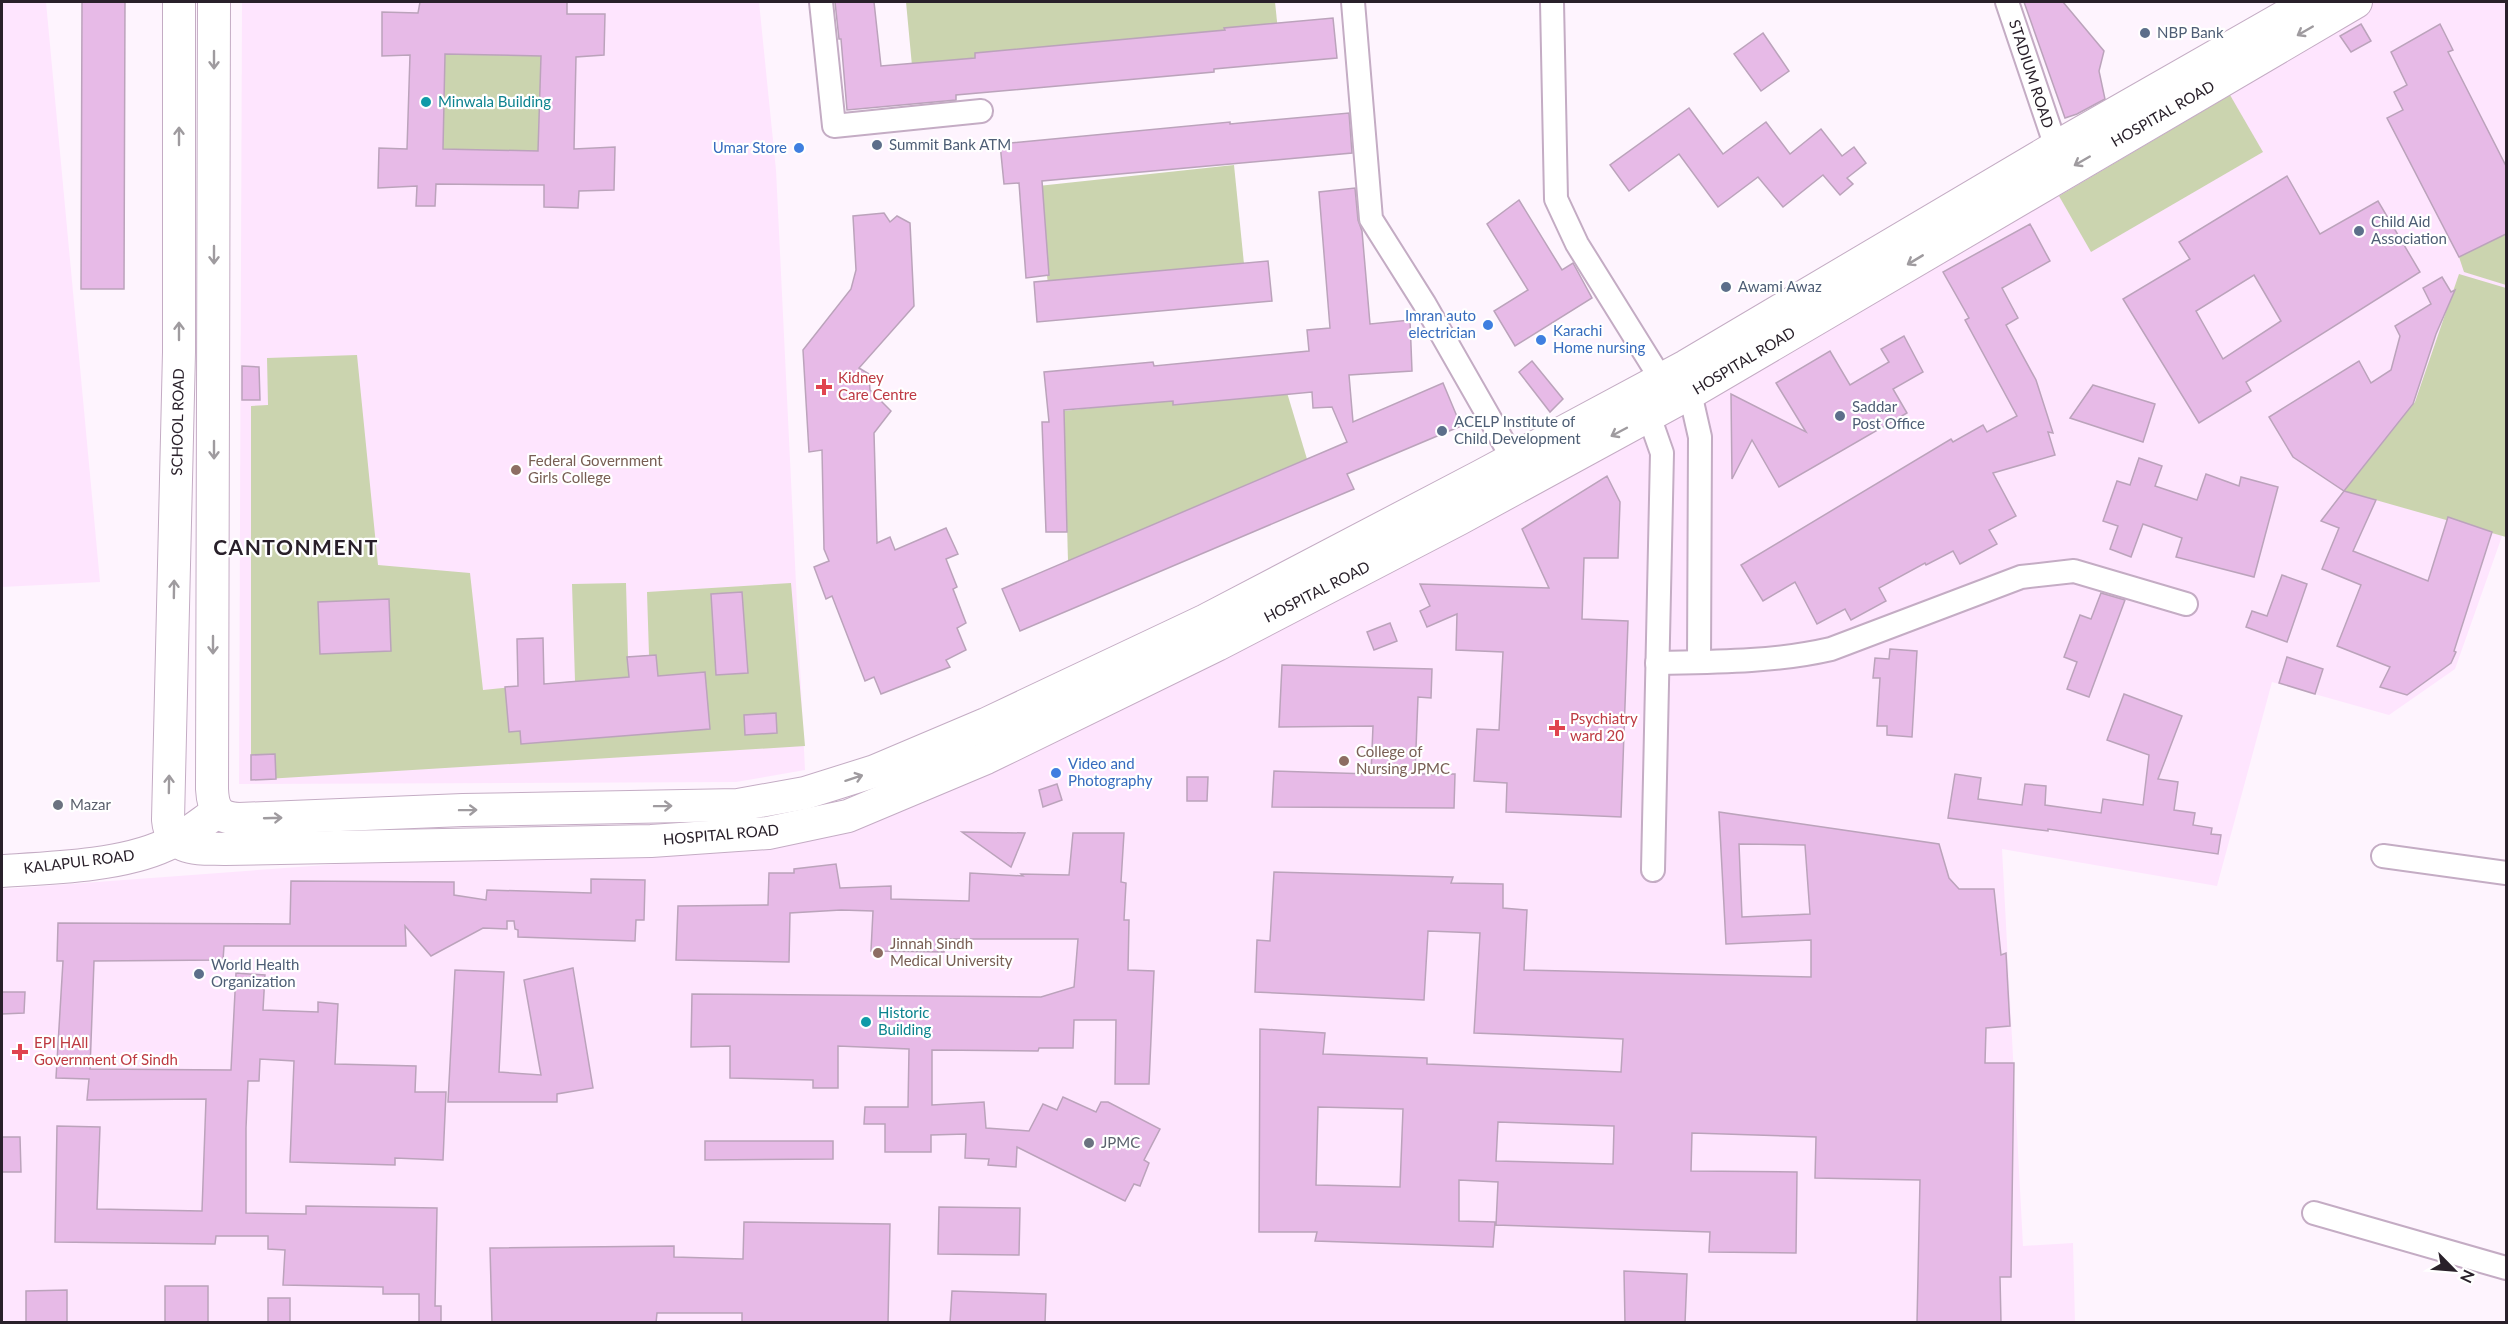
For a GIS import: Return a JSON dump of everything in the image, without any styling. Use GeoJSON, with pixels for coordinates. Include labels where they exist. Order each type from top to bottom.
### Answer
{"type":"FeatureCollection","features":[{"type":"Feature","properties":{"kind":"main road","name":"SCHOOL ROAD"},"geometry":{"type":"LineString","coordinates":[[176,840],[169,828],[168,820],[179,352],[179,2]]}},
{"type":"Feature","properties":{"kind":"main road"},"geometry":{"type":"LineString","coordinates":[[214,2],[212,789],[213,806],[217,812]]}},
{"type":"Feature","properties":{"kind":"main road","name":"HOSPITAL ROAD"},"geometry":{"type":"LineString","coordinates":[[217,812],[225,818],[239,819],[463,810],[738,805],[805,793],[875,771],[986,724],[1206,620],[1513,459],[1661,379],[2056,147],[2310,2]]}},
{"type":"Feature","properties":{"kind":"main road","name":"HOSPITAL ROAD"},"geometry":{"type":"LineString","coordinates":[[176,840],[189,848],[225,849],[651,841],[768,833],[848,816],[986,758],[1217,645],[1459,519],[1690,393],[2356,2]]}},
{"type":"Feature","properties":{"kind":"main road","name":"KALAPUL ROAD"},"geometry":{"type":"LineString","coordinates":[[2,871],[49,868],[132,857],[176,840],[217,812]]}},
{"type":"Feature","properties":{"kind":"street"},"geometry":{"type":"LineString","coordinates":[[821,2],[834,126],[981,111]]}},
{"type":"Feature","properties":{"kind":"street"},"geometry":{"type":"LineString","coordinates":[[1353,2],[1371,219],[1424,303],[1513,459]]}},
{"type":"Feature","properties":{"kind":"street"},"geometry":{"type":"LineString","coordinates":[[1552,2],[1556,199],[1577,244],[1661,379]]}},
{"type":"Feature","properties":{"kind":"street","name":"STADIUM ROAD"},"geometry":{"type":"LineString","coordinates":[[2007,2],[2056,147]]}},
{"type":"Feature","properties":{"kind":"street"},"geometry":{"type":"LineString","coordinates":[[1690,393],[1700,437],[1699,662]]}},
{"type":"Feature","properties":{"kind":"street"},"geometry":{"type":"LineString","coordinates":[[1649,416],[1662,453],[1653,870]]}},
{"type":"Feature","properties":{"kind":"street"},"geometry":{"type":"LineString","coordinates":[[1657,663],[1805,655],[1831,649],[2021,578],[2060,572],[2074,572],[2186,604]]}},
{"type":"Feature","properties":{"kind":"street"},"geometry":{"type":"LineString","coordinates":[[2383,856],[2506,873]]}},
{"type":"Feature","properties":{"kind":"street"},"geometry":{"type":"LineString","coordinates":[[2314,1213],[2506,1268]]}},
{"type":"Feature","properties":{"kind":"shaded area"},"geometry":{"type":"Polygon","coordinates":[[[2,2],[46,2],[100,582],[2,587],[2,2]]]}},
{"type":"Feature","properties":{"kind":"shaded area","name":"Federal Government Girls College"},"geometry":{"type":"Polygon","coordinates":[[[242,2],[759,2],[776,170],[805,770],[736,782],[239,784],[242,2]]]}},
{"type":"Feature","properties":{"kind":"shaded area"},"geometry":{"type":"Polygon","coordinates":[[[2366,2],[2506,2],[2506,525],[2455,669],[2389,715],[2272,682],[2217,886],[2002,849],[2023,1246],[2073,1243],[2075,1322],[2,1322],[2,889],[651,841],[848,816],[2366,2]]]}},
{"type":"Feature","properties":{"kind":"green space"},"geometry":{"type":"Polygon","coordinates":[[[906,2],[1275,2],[1278,31],[912,66],[906,2]]]}},
{"type":"Feature","properties":{"kind":"green space"},"geometry":{"type":"Polygon","coordinates":[[[445,54],[541,56],[538,151],[443,149],[445,54]]]}},
{"type":"Feature","properties":{"kind":"green space"},"geometry":{"type":"Polygon","coordinates":[[[2230,95],[2263,152],[2091,252],[2059,196],[2230,95]]]}},
{"type":"Feature","properties":{"kind":"green space"},"geometry":{"type":"Polygon","coordinates":[[[1234,165],[1244,264],[1048,285],[1038,186],[1234,165]]]}},
{"type":"Feature","properties":{"kind":"green space"},"geometry":{"type":"Polygon","coordinates":[[[2506,234],[2506,285],[2464,272],[2459,257],[2506,234]]]}},
{"type":"Feature","properties":{"kind":"green space"},"geometry":{"type":"Polygon","coordinates":[[[2459,274],[2506,288],[2506,537],[2344,491],[2415,402],[2459,274]]]}},
{"type":"Feature","properties":{"kind":"green space"},"geometry":{"type":"Polygon","coordinates":[[[357,355],[378,565],[470,573],[483,690],[575,681],[572,584],[626,583],[628,657],[649,655],[647,592],[791,583],[805,746],[251,780],[251,406],[268,405],[267,358],[357,355]]]}},
{"type":"Feature","properties":{"kind":"green space"},"geometry":{"type":"Polygon","coordinates":[[[1285,386],[1307,459],[1068,561],[1064,411],[1285,386]]]}},
{"type":"Feature","properties":{"kind":"building"},"geometry":{"type":"Polygon","coordinates":[[[82,2],[125,2],[124,289],[81,289],[82,2]]]}},
{"type":"Feature","properties":{"kind":"building","name":"Minwala Building"},"geometry":{"type":"Polygon","coordinates":[[[420,2],[567,2],[567,14],[605,14],[604,55],[576,57],[574,149],[615,147],[614,190],[579,191],[578,208],[544,207],[544,185],[436,184],[435,206],[416,206],[417,186],[378,188],[379,148],[407,149],[410,55],[382,56],[382,12],[418,13],[420,2]],[[445,54],[443,149],[538,151],[541,56],[445,54]]]}},
{"type":"Feature","properties":{"kind":"building"},"geometry":{"type":"Polygon","coordinates":[[[835,2],[874,2],[881,66],[975,58],[975,53],[1333,18],[1337,58],[1214,69],[1214,72],[956,95],[956,100],[847,110],[841,39],[839,39],[835,2]]]}},
{"type":"Feature","properties":{"kind":"building"},"geometry":{"type":"Polygon","coordinates":[[[2024,2],[2063,2],[2104,51],[2099,71],[2105,99],[2065,118],[2024,2]]]}},
{"type":"Feature","properties":{"kind":"building"},"geometry":{"type":"Polygon","coordinates":[[[2361,24],[2371,41],[2351,52],[2340,36],[2361,24]]]}},
{"type":"Feature","properties":{"kind":"building"},"geometry":{"type":"Polygon","coordinates":[[[2440,24],[2453,50],[2448,52],[2506,166],[2506,234],[2459,257],[2387,118],[2403,110],[2394,92],[2407,85],[2391,52],[2440,24]]]}},
{"type":"Feature","properties":{"kind":"building"},"geometry":{"type":"Polygon","coordinates":[[[1763,33],[1789,71],[1761,91],[1734,54],[1763,33]]]}},
{"type":"Feature","properties":{"kind":"building"},"geometry":{"type":"Polygon","coordinates":[[[1689,108],[1723,154],[1766,122],[1790,154],[1821,129],[1842,156],[1854,147],[1866,163],[1847,178],[1853,184],[1840,195],[1823,175],[1783,207],[1758,177],[1718,207],[1679,154],[1629,191],[1610,165],[1689,108]]]}},
{"type":"Feature","properties":{"kind":"building"},"geometry":{"type":"Polygon","coordinates":[[[1349,113],[1352,153],[1042,181],[1049,275],[1026,278],[1019,183],[1004,184],[1000,144],[1349,113]]]}},
{"type":"Feature","properties":{"kind":"building"},"geometry":{"type":"Polygon","coordinates":[[[2287,176],[2320,234],[2378,201],[2420,272],[2246,382],[2251,391],[2199,423],[2123,299],[2190,259],[2179,242],[2287,176]],[[2254,275],[2196,311],[2223,359],[2281,321],[2254,275]]]}},
{"type":"Feature","properties":{"kind":"building"},"geometry":{"type":"Polygon","coordinates":[[[1355,188],[1358,220],[1362,231],[1370,324],[1410,320],[1412,371],[1349,375],[1353,422],[1443,383],[1461,426],[1347,474],[1354,489],[1020,631],[1002,589],[1347,442],[1332,407],[1313,408],[1312,392],[1173,405],[1173,401],[1064,410],[1067,532],[1046,532],[1042,422],[1049,422],[1044,372],[1153,362],[1154,366],[1309,351],[1307,330],[1330,328],[1319,192],[1355,188]]]}},
{"type":"Feature","properties":{"kind":"building"},"geometry":{"type":"Polygon","coordinates":[[[1519,200],[1562,270],[1573,263],[1592,298],[1515,346],[1494,311],[1528,290],[1487,224],[1519,200]]]}},
{"type":"Feature","properties":{"kind":"building"},"geometry":{"type":"Polygon","coordinates":[[[884,213],[890,222],[897,216],[910,223],[914,306],[859,368],[869,374],[870,390],[891,411],[874,433],[877,543],[890,537],[895,550],[946,528],[958,554],[946,559],[957,587],[953,589],[966,623],[957,628],[966,650],[946,660],[950,667],[881,694],[874,677],[865,681],[832,596],[826,599],[814,567],[829,561],[824,549],[822,450],[809,452],[803,350],[851,289],[856,270],[853,216],[884,213]]]}},
{"type":"Feature","properties":{"kind":"building"},"geometry":{"type":"Polygon","coordinates":[[[2030,224],[2050,261],[2002,288],[2018,318],[2006,325],[2036,380],[2053,433],[2048,432],[2055,455],[1993,473],[2016,516],[1989,530],[1997,544],[1960,564],[1953,551],[1926,565],[1925,563],[1879,588],[1886,601],[1851,620],[1845,609],[1817,624],[1795,582],[1763,601],[1741,565],[1951,439],[1953,442],[1983,425],[1987,432],[2017,416],[1965,320],[1969,318],[1943,272],[2030,224]]]}},
{"type":"Feature","properties":{"kind":"building"},"geometry":{"type":"Polygon","coordinates":[[[1268,261],[1272,301],[1037,322],[1034,282],[1268,261]]]}},
{"type":"Feature","properties":{"kind":"building"},"geometry":{"type":"Polygon","coordinates":[[[2442,277],[2451,292],[2455,290],[2436,334],[2413,404],[2344,491],[2293,457],[2269,417],[2359,361],[2371,383],[2391,370],[2400,336],[2395,326],[2431,304],[2423,288],[2442,277]]]}},
{"type":"Feature","properties":{"kind":"building"},"geometry":{"type":"Polygon","coordinates":[[[1904,336],[1923,372],[1893,389],[1907,413],[1779,487],[1752,440],[1732,479],[1731,394],[1806,432],[1776,383],[1830,351],[1850,385],[1889,362],[1881,349],[1904,336]]]}},
{"type":"Feature","properties":{"kind":"building"},"geometry":{"type":"Polygon","coordinates":[[[1532,361],[1563,399],[1550,412],[1519,372],[1532,361]]]}},
{"type":"Feature","properties":{"kind":"building"},"geometry":{"type":"Polygon","coordinates":[[[242,366],[259,367],[260,400],[242,400],[242,366]]]}},
{"type":"Feature","properties":{"kind":"building"},"geometry":{"type":"Polygon","coordinates":[[[2093,385],[2155,404],[2143,442],[2070,418],[2093,385]]]}},
{"type":"Feature","properties":{"kind":"building"},"geometry":{"type":"Polygon","coordinates":[[[2139,458],[2162,466],[2155,486],[2197,500],[2206,474],[2239,486],[2241,477],[2278,487],[2254,577],[2176,557],[2182,538],[2143,524],[2131,557],[2110,549],[2118,526],[2103,521],[2117,481],[2130,485],[2139,458]]]}},
{"type":"Feature","properties":{"kind":"building"},"geometry":{"type":"Polygon","coordinates":[[[1607,476],[1620,502],[1618,558],[1584,558],[1582,619],[1628,621],[1621,817],[1506,812],[1507,783],[1474,781],[1477,729],[1499,730],[1503,652],[1456,650],[1457,614],[1427,627],[1420,611],[1430,606],[1420,584],[1549,588],[1522,529],[1607,476]]]}},
{"type":"Feature","properties":{"kind":"building"},"geometry":{"type":"Polygon","coordinates":[[[2344,491],[2376,500],[2353,551],[2428,581],[2448,517],[2492,532],[2451,663],[2407,695],[2380,687],[2390,667],[2337,646],[2361,585],[2322,569],[2339,528],[2321,521],[2344,491]]]}},
{"type":"Feature","properties":{"kind":"building"},"geometry":{"type":"Polygon","coordinates":[[[2282,575],[2307,584],[2287,642],[2246,627],[2252,611],[2267,616],[2282,575]]]}},
{"type":"Feature","properties":{"kind":"building"},"geometry":{"type":"Polygon","coordinates":[[[742,592],[748,673],[716,675],[711,594],[742,592]]]}},
{"type":"Feature","properties":{"kind":"building"},"geometry":{"type":"Polygon","coordinates":[[[2101,593],[2125,600],[2089,697],[2067,689],[2077,662],[2064,657],[2080,615],[2091,619],[2101,593]]]}},
{"type":"Feature","properties":{"kind":"building"},"geometry":{"type":"Polygon","coordinates":[[[389,599],[391,651],[320,654],[318,602],[389,599]]]}},
{"type":"Feature","properties":{"kind":"building"},"geometry":{"type":"Polygon","coordinates":[[[1390,623],[1397,641],[1374,650],[1367,632],[1390,623]]]}},
{"type":"Feature","properties":{"kind":"building"},"geometry":{"type":"Polygon","coordinates":[[[543,638],[544,684],[629,677],[627,657],[656,655],[658,676],[705,672],[710,729],[521,744],[520,731],[509,732],[505,687],[518,686],[517,639],[543,638]]]}},
{"type":"Feature","properties":{"kind":"building"},"geometry":{"type":"Polygon","coordinates":[[[1890,649],[1917,651],[1912,737],[1887,735],[1887,726],[1877,726],[1880,678],[1873,678],[1875,658],[1889,659],[1890,649]]]}},
{"type":"Feature","properties":{"kind":"building"},"geometry":{"type":"Polygon","coordinates":[[[2287,657],[2323,669],[2315,694],[2279,683],[2287,657]]]}},
{"type":"Feature","properties":{"kind":"building"},"geometry":{"type":"Polygon","coordinates":[[[1282,665],[1432,669],[1431,698],[1418,697],[1415,774],[1455,774],[1454,808],[1272,807],[1274,771],[1371,774],[1373,726],[1279,727],[1282,665]]]}},
{"type":"Feature","properties":{"kind":"building"},"geometry":{"type":"Polygon","coordinates":[[[2124,694],[2182,716],[2158,779],[2178,782],[2174,810],[2195,813],[2193,825],[2212,828],[2211,834],[2221,835],[2218,854],[2048,829],[2048,831],[1948,818],[1955,774],[1981,778],[1978,799],[2022,805],[2025,784],[2046,786],[2045,805],[2101,813],[2103,799],[2143,805],[2149,755],[2107,740],[2124,694]]]}},
{"type":"Feature","properties":{"kind":"building"},"geometry":{"type":"Polygon","coordinates":[[[776,713],[777,733],[745,735],[744,715],[776,713]]]}},
{"type":"Feature","properties":{"kind":"building"},"geometry":{"type":"Polygon","coordinates":[[[275,754],[276,779],[251,780],[251,755],[275,754]]]}},
{"type":"Feature","properties":{"kind":"building"},"geometry":{"type":"Polygon","coordinates":[[[1187,777],[1208,777],[1207,801],[1187,801],[1187,777]]]}},
{"type":"Feature","properties":{"kind":"building"},"geometry":{"type":"Polygon","coordinates":[[[1057,784],[1062,800],[1043,807],[1039,790],[1057,784]]]}},
{"type":"Feature","properties":{"kind":"building"},"geometry":{"type":"Polygon","coordinates":[[[1719,812],[1939,844],[1949,878],[1959,889],[1994,889],[2001,955],[2006,953],[2010,1026],[1986,1028],[1985,1063],[2014,1063],[2011,1277],[2000,1277],[2001,1323],[1917,1323],[1920,1180],[1815,1178],[1816,1137],[1692,1133],[1691,1171],[1797,1172],[1796,1253],[1709,1252],[1710,1232],[1496,1225],[1498,1182],[1459,1180],[1459,1221],[1495,1222],[1493,1247],[1315,1241],[1317,1232],[1259,1232],[1260,1029],[1325,1033],[1323,1054],[1427,1058],[1427,1064],[1621,1072],[1623,1039],[1474,1033],[1480,933],[1428,931],[1424,1000],[1255,992],[1257,940],[1270,941],[1274,872],[1453,877],[1451,883],[1503,884],[1503,908],[1527,910],[1524,970],[1811,977],[1811,940],[1726,944],[1719,812]],[[1739,844],[1742,917],[1810,914],[1805,845],[1739,844]],[[1318,1107],[1316,1185],[1400,1187],[1403,1109],[1318,1107]],[[1498,1122],[1496,1161],[1613,1164],[1614,1126],[1498,1122]]]}},
{"type":"Feature","properties":{"kind":"building"},"geometry":{"type":"Polygon","coordinates":[[[962,832],[1025,833],[1011,867],[962,832]]]}},
{"type":"Feature","properties":{"kind":"building"},"geometry":{"type":"Polygon","coordinates":[[[1073,833],[1124,833],[1121,882],[1126,883],[1124,920],[1129,920],[1128,970],[1154,971],[1149,1084],[1115,1084],[1116,1020],[1074,1020],[1073,1048],[1039,1048],[1038,1051],[932,1050],[932,1105],[984,1102],[986,1128],[1029,1131],[1043,1104],[1057,1110],[1063,1097],[1096,1112],[1101,1102],[1108,1102],[1160,1129],[1144,1160],[1149,1163],[1140,1186],[1134,1184],[1125,1201],[1017,1147],[1016,1167],[988,1165],[989,1159],[965,1158],[966,1134],[931,1135],[931,1152],[885,1152],[885,1124],[864,1124],[865,1107],[908,1107],[909,1049],[838,1046],[838,1088],[813,1088],[813,1080],[730,1078],[730,1046],[691,1047],[692,994],[1041,997],[1074,987],[1078,939],[945,939],[944,952],[871,951],[873,911],[790,913],[789,962],[676,960],[678,906],[768,905],[769,873],[794,873],[794,869],[836,864],[840,888],[891,886],[891,899],[969,901],[970,873],[1023,876],[1021,874],[1069,875],[1073,833]]]}},
{"type":"Feature","properties":{"kind":"building"},"geometry":{"type":"Polygon","coordinates":[[[591,879],[645,880],[644,920],[636,920],[635,941],[518,937],[514,921],[507,921],[507,929],[483,928],[431,956],[405,926],[406,946],[224,946],[223,960],[94,961],[90,1069],[231,1070],[236,973],[265,975],[263,1010],[318,1012],[318,1002],[338,1004],[335,1064],[416,1066],[415,1092],[446,1092],[443,1160],[395,1158],[395,1165],[290,1162],[294,1061],[260,1059],[259,1081],[248,1081],[246,1128],[246,1213],[306,1214],[306,1206],[437,1208],[435,1306],[441,1306],[441,1323],[419,1323],[419,1294],[383,1294],[383,1287],[283,1285],[285,1250],[268,1249],[268,1236],[216,1236],[215,1244],[55,1242],[57,1126],[100,1127],[97,1209],[202,1211],[206,1099],[87,1100],[89,1079],[56,1078],[63,961],[57,961],[58,923],[290,924],[291,881],[454,882],[454,895],[486,900],[487,890],[591,893],[591,879]]]}},
{"type":"Feature","properties":{"kind":"building"},"geometry":{"type":"Polygon","coordinates":[[[573,968],[593,1088],[557,1094],[557,1102],[448,1102],[455,970],[504,972],[499,1072],[541,1075],[524,980],[573,968]]]}},
{"type":"Feature","properties":{"kind":"building"},"geometry":{"type":"Polygon","coordinates":[[[2,992],[25,992],[24,1013],[2,1014],[2,992]]]}},
{"type":"Feature","properties":{"kind":"building"},"geometry":{"type":"Polygon","coordinates":[[[2,1137],[20,1137],[21,1172],[2,1172],[2,1137]]]}},
{"type":"Feature","properties":{"kind":"building"},"geometry":{"type":"Polygon","coordinates":[[[705,1141],[833,1141],[833,1159],[705,1160],[705,1141]]]}},
{"type":"Feature","properties":{"kind":"building"},"geometry":{"type":"Polygon","coordinates":[[[939,1207],[1020,1208],[1019,1255],[938,1254],[939,1207]]]}},
{"type":"Feature","properties":{"kind":"building"},"geometry":{"type":"Polygon","coordinates":[[[744,1222],[890,1224],[888,1323],[742,1323],[742,1313],[657,1313],[656,1323],[492,1323],[490,1248],[674,1246],[674,1257],[743,1259],[744,1222]]]}},
{"type":"Feature","properties":{"kind":"building"},"geometry":{"type":"Polygon","coordinates":[[[1624,1271],[1687,1274],[1685,1323],[1625,1323],[1624,1271]]]}},
{"type":"Feature","properties":{"kind":"building"},"geometry":{"type":"Polygon","coordinates":[[[165,1286],[208,1286],[208,1323],[165,1323],[165,1286]]]}},
{"type":"Feature","properties":{"kind":"building"},"geometry":{"type":"Polygon","coordinates":[[[67,1290],[67,1323],[26,1323],[26,1291],[67,1290]]]}},
{"type":"Feature","properties":{"kind":"building"},"geometry":{"type":"Polygon","coordinates":[[[952,1291],[1046,1294],[1045,1323],[950,1323],[952,1291]]]}},
{"type":"Feature","properties":{"kind":"building"},"geometry":{"type":"Polygon","coordinates":[[[268,1298],[290,1298],[290,1323],[268,1323],[268,1298]]]}},
{"type":"Feature","properties":{"kind":"place","name":"NBP Bank"},"geometry":{"type":"Point","coordinates":[2145,33]}},
{"type":"Feature","properties":{"kind":"place","name":"Minwala Building"},"geometry":{"type":"Point","coordinates":[426,102]}},
{"type":"Feature","properties":{"kind":"place","name":"Summit Bank ATM"},"geometry":{"type":"Point","coordinates":[877,145]}},
{"type":"Feature","properties":{"kind":"place","name":"Umar Store"},"geometry":{"type":"Point","coordinates":[799,148]}},
{"type":"Feature","properties":{"kind":"place","name":"Child Aid Association"},"geometry":{"type":"Point","coordinates":[2359,231]}},
{"type":"Feature","properties":{"kind":"place","name":"Awami Awaz"},"geometry":{"type":"Point","coordinates":[1726,287]}},
{"type":"Feature","properties":{"kind":"place","name":"Imran auto electrician"},"geometry":{"type":"Point","coordinates":[1488,325]}},
{"type":"Feature","properties":{"kind":"place","name":"Karachi Home nursing"},"geometry":{"type":"Point","coordinates":[1541,340]}},
{"type":"Feature","properties":{"kind":"place","name":"Kidney Care Centre"},"geometry":{"type":"Point","coordinates":[824,387]}},
{"type":"Feature","properties":{"kind":"place","name":"Saddar Post Office"},"geometry":{"type":"Point","coordinates":[1840,416]}},
{"type":"Feature","properties":{"kind":"place","name":"ACELP Institute of Child Development"},"geometry":{"type":"Point","coordinates":[1442,431]}},
{"type":"Feature","properties":{"kind":"place","name":"Federal Government Girls College"},"geometry":{"type":"Point","coordinates":[516,470]}},
{"type":"Feature","properties":{"kind":"place","name":"Psychiatry ward 20"},"geometry":{"type":"Point","coordinates":[1557,728]}},
{"type":"Feature","properties":{"kind":"place","name":"College of Nursing JPMC"},"geometry":{"type":"Point","coordinates":[1344,761]}},
{"type":"Feature","properties":{"kind":"place","name":"Video and Photography"},"geometry":{"type":"Point","coordinates":[1056,773]}},
{"type":"Feature","properties":{"kind":"place","name":"Mazar"},"geometry":{"type":"Point","coordinates":[58,805]}},
{"type":"Feature","properties":{"kind":"place","name":"Jinnah Sindh Medical University"},"geometry":{"type":"Point","coordinates":[878,953]}},
{"type":"Feature","properties":{"kind":"place","name":"World Health Organization"},"geometry":{"type":"Point","coordinates":[199,974]}},
{"type":"Feature","properties":{"kind":"place","name":"Historic Building"},"geometry":{"type":"Point","coordinates":[866,1022]}},
{"type":"Feature","properties":{"kind":"place","name":"EPI HAll Government Of Sindh"},"geometry":{"type":"Point","coordinates":[20,1052]}},
{"type":"Feature","properties":{"kind":"place","name":"JPMC"},"geometry":{"type":"Point","coordinates":[1089,1143]}},
{"type":"Feature","properties":{"kind":"district","name":"CANTONMENT"},"geometry":{"type":"Point","coordinates":[296,548]}}]}
